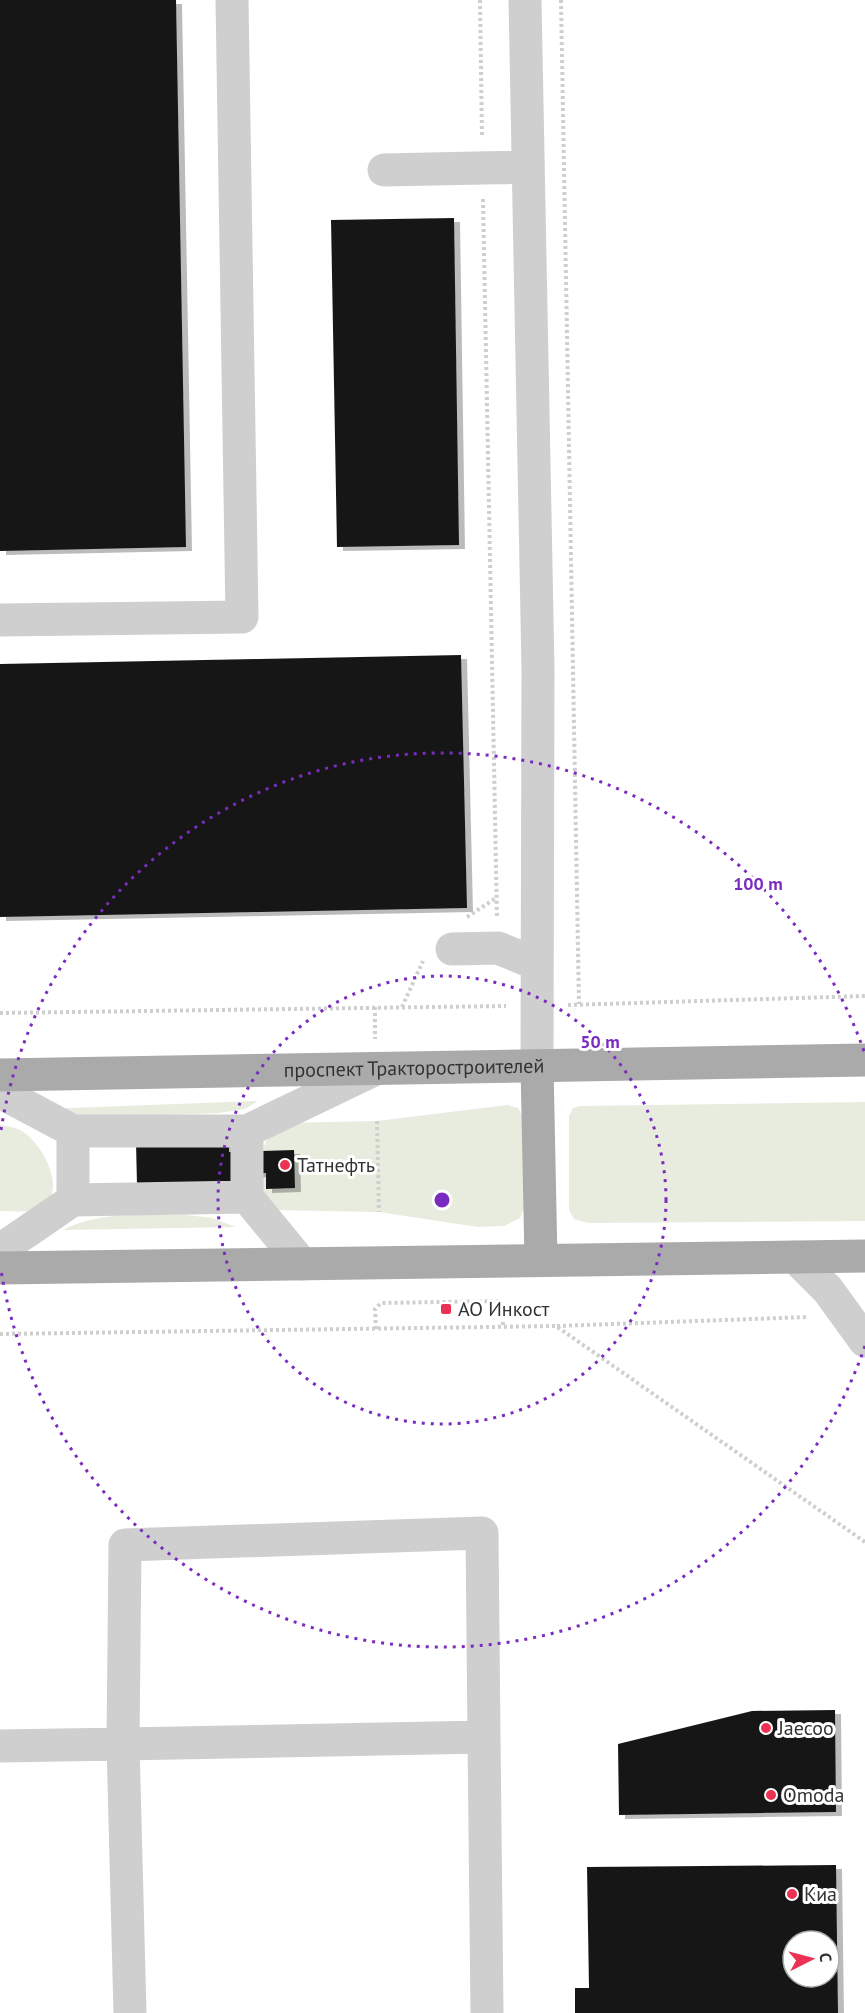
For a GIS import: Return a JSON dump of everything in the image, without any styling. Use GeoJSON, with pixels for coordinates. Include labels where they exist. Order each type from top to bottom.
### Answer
{"type":"FeatureCollection","features":[{"type":"Feature","properties":{"kind":"main road","name":"проспект Тракторостроителей"},"geometry":{"type":"LineString","coordinates":[[0,1075],[376,1055],[537,1066],[865,1060]]}},
{"type":"Feature","properties":{"kind":"main road"},"geometry":{"type":"LineString","coordinates":[[537,1066],[541,1260]]}},
{"type":"Feature","properties":{"kind":"main road"},"geometry":{"type":"LineString","coordinates":[[0,1268],[865,1256]]}},
{"type":"Feature","properties":{"kind":"lane"},"geometry":{"type":"LineString","coordinates":[[0,620],[242,616],[232,0]]}},
{"type":"Feature","properties":{"kind":"lane"},"geometry":{"type":"LineString","coordinates":[[525,0],[538,669],[537,1066]]}},
{"type":"Feature","properties":{"kind":"lane"},"geometry":{"type":"LineString","coordinates":[[384,170],[528,167]]}},
{"type":"Feature","properties":{"kind":"lane"},"geometry":{"type":"LineString","coordinates":[[452,949],[498,948],[537,964]]}},
{"type":"Feature","properties":{"kind":"lane"},"geometry":{"type":"LineString","coordinates":[[0,1092],[73,1131],[247,1131],[376,1055]]}},
{"type":"Feature","properties":{"kind":"lane"},"geometry":{"type":"LineString","coordinates":[[73,1131],[73,1200]]}},
{"type":"Feature","properties":{"kind":"lane"},"geometry":{"type":"LineString","coordinates":[[247,1131],[247,1197],[302,1264]]}},
{"type":"Feature","properties":{"kind":"lane"},"geometry":{"type":"LineString","coordinates":[[0,1251],[73,1200],[247,1197]]}},
{"type":"Feature","properties":{"kind":"lane"},"geometry":{"type":"LineString","coordinates":[[795,1257],[828,1290],[865,1341]]}},
{"type":"Feature","properties":{"kind":"lane"},"geometry":{"type":"LineString","coordinates":[[130,2013],[123,1744],[125,1545],[482,1533],[487,2013]]}},
{"type":"Feature","properties":{"kind":"lane"},"geometry":{"type":"LineString","coordinates":[[0,1746],[484,1737]]}},
{"type":"Feature","properties":{"kind":"path"},"geometry":{"type":"LineString","coordinates":[[480,0],[498,948]]}},
{"type":"Feature","properties":{"kind":"path"},"geometry":{"type":"LineString","coordinates":[[561,0],[579,1004]]}},
{"type":"Feature","properties":{"kind":"path"},"geometry":{"type":"LineString","coordinates":[[567,1005],[865,996]]}},
{"type":"Feature","properties":{"kind":"path"},"geometry":{"type":"LineString","coordinates":[[0,1013],[513,1005]]}},
{"type":"Feature","properties":{"kind":"path"},"geometry":{"type":"LineString","coordinates":[[375,1007],[376,1055]]}},
{"type":"Feature","properties":{"kind":"path"},"geometry":{"type":"LineString","coordinates":[[377,1121],[379,1212]]}},
{"type":"Feature","properties":{"kind":"path"},"geometry":{"type":"LineString","coordinates":[[376,1329],[375,1309],[381,1303],[498,1301],[502,1305],[503,1326]]}},
{"type":"Feature","properties":{"kind":"path"},"geometry":{"type":"LineString","coordinates":[[0,1334],[556,1326],[814,1316]]}},
{"type":"Feature","properties":{"kind":"path"},"geometry":{"type":"LineString","coordinates":[[556,1326],[865,1542]]}},
{"type":"Feature","properties":{"kind":"shaded area"},"geometry":{"type":"Polygon","coordinates":[[[258,1101],[245,1109],[219,1113],[93,1118],[43,1109],[258,1101]]]}},
{"type":"Feature","properties":{"kind":"shaded area"},"geometry":{"type":"Polygon","coordinates":[[[865,1102],[865,1221],[589,1223],[574,1219],[569,1210],[569,1116],[573,1108],[580,1106],[865,1102]]]}},
{"type":"Feature","properties":{"kind":"shaded area"},"geometry":{"type":"Polygon","coordinates":[[[507,1105],[518,1108],[524,1119],[525,1206],[520,1218],[504,1226],[478,1227],[379,1212],[271,1210],[258,1197],[264,1146],[272,1130],[286,1123],[377,1121],[507,1105]]]}},
{"type":"Feature","properties":{"kind":"shaded area"},"geometry":{"type":"Polygon","coordinates":[[[0,1125],[16,1128],[26,1134],[41,1151],[47,1162],[53,1185],[51,1195],[42,1207],[24,1211],[0,1211],[0,1125]]]}},
{"type":"Feature","properties":{"kind":"shaded area"},"geometry":{"type":"Polygon","coordinates":[[[187,1215],[212,1218],[236,1227],[63,1230],[92,1219],[108,1217],[187,1215]]]}},
{"type":"Feature","properties":{"kind":"building"},"geometry":{"type":"Polygon","coordinates":[[[0,0],[176,0],[186,547],[0,551],[0,0]]]}},
{"type":"Feature","properties":{"kind":"building"},"geometry":{"type":"Polygon","coordinates":[[[454,218],[459,545],[337,547],[331,220],[454,218]]]}},
{"type":"Feature","properties":{"kind":"building"},"geometry":{"type":"Polygon","coordinates":[[[461,655],[467,908],[0,917],[0,664],[461,655]]]}},
{"type":"Feature","properties":{"kind":"building"},"geometry":{"type":"Polygon","coordinates":[[[229,1140],[229,1152],[294,1150],[295,1188],[266,1189],[266,1173],[232,1174],[232,1182],[137,1185],[136,1143],[229,1140]]]}},
{"type":"Feature","properties":{"kind":"building"},"geometry":{"type":"Polygon","coordinates":[[[835,1710],[836,1812],[619,1815],[618,1744],[752,1711],[835,1710]]]}},
{"type":"Feature","properties":{"kind":"building"},"geometry":{"type":"Polygon","coordinates":[[[836,1865],[837,1929],[781,1929],[781,1989],[838,1989],[838,2013],[575,2013],[575,1988],[589,1988],[587,1867],[836,1865]]]}},
{"type":"Feature","properties":{"kind":"place","name":"Татнефть"},"geometry":{"type":"Point","coordinates":[285,1165]}},
{"type":"Feature","properties":{"kind":"place","name":"АО Инкост"},"geometry":{"type":"Point","coordinates":[446,1309]}},
{"type":"Feature","properties":{"kind":"place","name":"Jaecoo"},"geometry":{"type":"Point","coordinates":[766,1728]}},
{"type":"Feature","properties":{"kind":"place","name":"Omoda"},"geometry":{"type":"Point","coordinates":[771,1795]}},
{"type":"Feature","properties":{"kind":"place","name":"Киа"},"geometry":{"type":"Point","coordinates":[792,1894]}}]}
